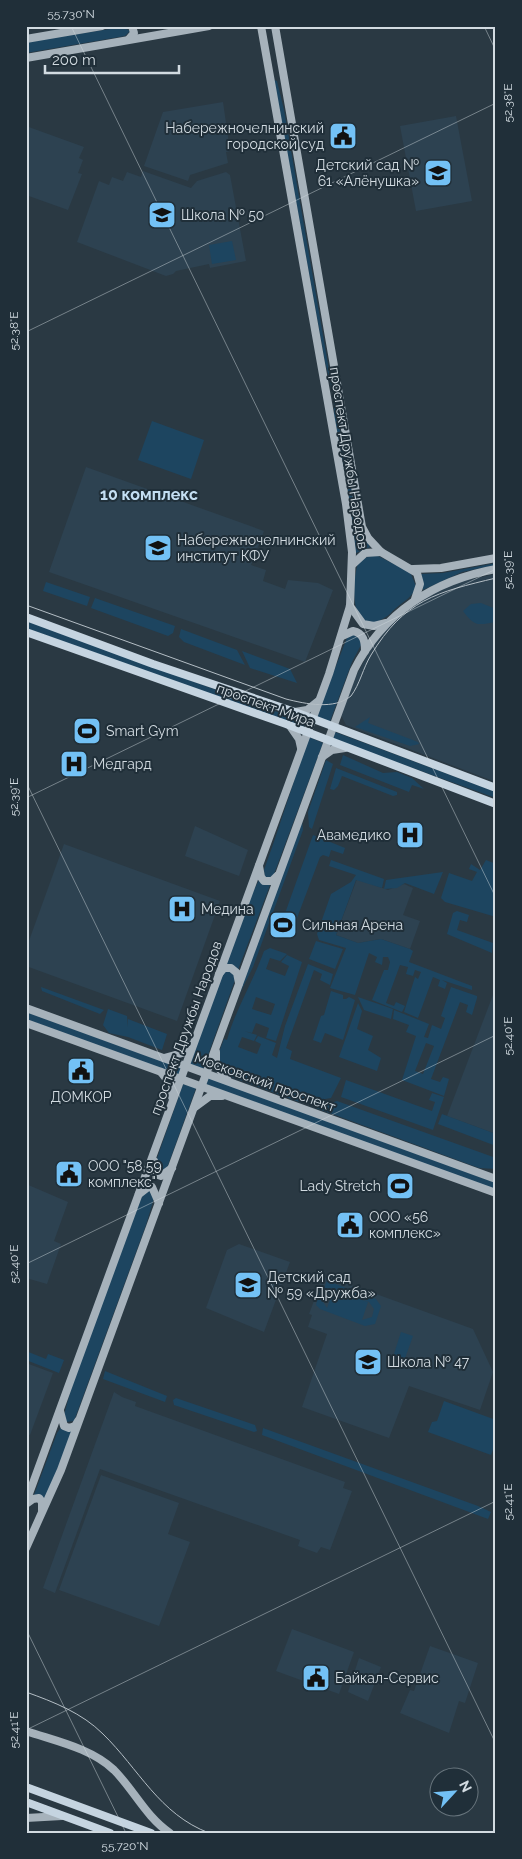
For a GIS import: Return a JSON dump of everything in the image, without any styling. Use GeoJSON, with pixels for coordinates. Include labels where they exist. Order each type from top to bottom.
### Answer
{"type":"FeatureCollection","features":[{"type":"Feature","properties":{"kind":"main road"},"geometry":{"type":"LineString","coordinates":[[26,39],[102,26]]}},
{"type":"Feature","properties":{"kind":"main road"},"geometry":{"type":"LineString","coordinates":[[129,39],[134,33],[132,26]]}},
{"type":"Feature","properties":{"kind":"main road"},"geometry":{"type":"LineString","coordinates":[[156,26],[164,33]]}},
{"type":"Feature","properties":{"kind":"main road"},"geometry":{"type":"LineString","coordinates":[[26,58],[209,26]]}},
{"type":"Feature","properties":{"kind":"main road","name":"проспект Дружбы Народов"},"geometry":{"type":"LineString","coordinates":[[26,1503],[319,701],[342,636],[350,606],[352,564],[346,504],[261,26]]}},
{"type":"Feature","properties":{"kind":"main road","name":"проспект Дружбы Народов"},"geometry":{"type":"LineString","coordinates":[[275,26],[283,81],[362,527],[368,538],[381,552]]}},
{"type":"Feature","properties":{"kind":"main road"},"geometry":{"type":"LineString","coordinates":[[270,81],[277,76],[283,81]]}},
{"type":"Feature","properties":{"kind":"main road"},"geometry":{"type":"LineString","coordinates":[[320,355],[328,376],[332,395],[337,394],[338,391]]}},
{"type":"Feature","properties":{"kind":"main road"},"geometry":{"type":"LineString","coordinates":[[352,564],[365,553],[381,552],[413,569],[441,568],[496,558]]}},
{"type":"Feature","properties":{"kind":"main road"},"geometry":{"type":"LineString","coordinates":[[413,569],[420,584],[415,599]]}},
{"type":"Feature","properties":{"kind":"main road"},"geometry":{"type":"LineString","coordinates":[[26,1548],[61,1470],[354,670],[365,651],[386,623],[415,599],[462,576],[496,569]]}},
{"type":"Feature","properties":{"kind":"main road"},"geometry":{"type":"LineString","coordinates":[[350,606],[363,624],[374,626],[386,623]]}},
{"type":"Feature","properties":{"kind":"main road","name":"проспект Мира"},"geometry":{"type":"LineString","coordinates":[[26,617],[153,664],[295,712],[496,788]]}},
{"type":"Feature","properties":{"kind":"main road"},"geometry":{"type":"LineString","coordinates":[[342,636],[353,631],[361,634],[364,639],[365,651]]}},
{"type":"Feature","properties":{"kind":"main road","name":"проспект Мира"},"geometry":{"type":"LineString","coordinates":[[26,632],[290,726],[496,804]]}},
{"type":"Feature","properties":{"kind":"main road"},"geometry":{"type":"LineString","coordinates":[[295,712],[307,710],[319,701]]}},
{"type":"Feature","properties":{"kind":"main road"},"geometry":{"type":"LineString","coordinates":[[337,715],[341,725],[350,733]]}},
{"type":"Feature","properties":{"kind":"main road"},"geometry":{"type":"LineString","coordinates":[[290,726],[298,739],[301,750]]}},
{"type":"Feature","properties":{"kind":"main road"},"geometry":{"type":"LineString","coordinates":[[322,757],[332,750],[345,748]]}},
{"type":"Feature","properties":{"kind":"main road"},"geometry":{"type":"LineString","coordinates":[[259,864],[261,877],[264,881],[272,881],[279,874]]}},
{"type":"Feature","properties":{"kind":"main road"},"geometry":{"type":"LineString","coordinates":[[219,974],[224,968],[232,968],[237,973],[239,983]]}},
{"type":"Feature","properties":{"kind":"main road","name":"Московский проспект"},"geometry":{"type":"LineString","coordinates":[[26,1008],[496,1179]]}},
{"type":"Feature","properties":{"kind":"main road","name":"Московский проспект"},"geometry":{"type":"LineString","coordinates":[[26,1023],[496,1193]]}},
{"type":"Feature","properties":{"kind":"main road"},"geometry":{"type":"LineString","coordinates":[[163,1058],[186,1052],[195,1039]]}},
{"type":"Feature","properties":{"kind":"main road"},"geometry":{"type":"LineString","coordinates":[[216,1048],[216,1065],[230,1082]]}},
{"type":"Feature","properties":{"kind":"main road"},"geometry":{"type":"LineString","coordinates":[[161,1072],[170,1086],[172,1101]]}},
{"type":"Feature","properties":{"kind":"main road"},"geometry":{"type":"LineString","coordinates":[[193,1109],[210,1096],[226,1096]]}},
{"type":"Feature","properties":{"kind":"main road"},"geometry":{"type":"LineString","coordinates":[[158,1139],[152,1168],[155,1174],[161,1176],[172,1168]]}},
{"type":"Feature","properties":{"kind":"main road"},"geometry":{"type":"LineString","coordinates":[[138,1195],[148,1187],[152,1187],[159,1203]]}},
{"type":"Feature","properties":{"kind":"main road"},"geometry":{"type":"LineString","coordinates":[[60,1409],[64,1426],[69,1428],[75,1426],[80,1419]]}},
{"type":"Feature","properties":{"kind":"main road"},"geometry":{"type":"LineString","coordinates":[[26,1503],[32,1499],[39,1498],[42,1502],[42,1512]]}},
{"type":"Feature","properties":{"kind":"main road"},"geometry":{"type":"LineString","coordinates":[[26,1731],[93,1755],[113,1770],[150,1814],[170,1833]]}},
{"type":"Feature","properties":{"kind":"main road"},"geometry":{"type":"LineString","coordinates":[[26,1787],[151,1833]]}},
{"type":"Feature","properties":{"kind":"main road"},"geometry":{"type":"LineString","coordinates":[[43,1808],[53,1805],[48,1795]]}},
{"type":"Feature","properties":{"kind":"main road"},"geometry":{"type":"LineString","coordinates":[[26,1802],[110,1833]]}},
{"type":"Feature","properties":{"kind":"main road"},"geometry":{"type":"LineString","coordinates":[[26,1818],[66,1817]]}},
{"type":"Feature","properties":{"kind":"shaded area"},"geometry":{"type":"Polygon","coordinates":[[[123,27],[130,31],[125,36],[26,53],[26,42],[123,27]]]}},
{"type":"Feature","properties":{"kind":"shaded area"},"geometry":{"type":"Polygon","coordinates":[[[274,80],[277,81],[284,110],[333,393],[325,362],[274,80]]]}},
{"type":"Feature","properties":{"kind":"shaded area"},"geometry":{"type":"Polygon","coordinates":[[[223,102],[230,151],[226,152],[228,163],[190,175],[188,181],[144,166],[163,112],[223,102]]]}},
{"type":"Feature","properties":{"kind":"shaded area","name":"Детский сад № 61 «Алёнушка»"},"geometry":{"type":"Polygon","coordinates":[[[456,116],[472,201],[416,211],[400,126],[456,116]]]}},
{"type":"Feature","properties":{"kind":"shaded area"},"geometry":{"type":"Polygon","coordinates":[[[26,126],[84,147],[79,158],[83,160],[78,173],[82,174],[68,210],[26,195],[26,126]]]}},
{"type":"Feature","properties":{"kind":"shaded area","name":"Школа № 50"},"geometry":{"type":"Polygon","coordinates":[[[143,171],[191,188],[197,181],[226,172],[230,175],[246,261],[210,268],[209,264],[176,271],[166,276],[77,242],[99,181],[109,185],[112,177],[123,181],[127,172],[141,177],[143,171]]]}},
{"type":"Feature","properties":{"kind":"shaded area"},"geometry":{"type":"Polygon","coordinates":[[[232,241],[236,260],[212,264],[209,245],[232,241]]]}},
{"type":"Feature","properties":{"kind":"shaded area"},"geometry":{"type":"Polygon","coordinates":[[[334,399],[359,530],[370,547],[356,553],[347,483],[334,416],[334,399]]]}},
{"type":"Feature","properties":{"kind":"shaded area"},"geometry":{"type":"Polygon","coordinates":[[[152,421],[204,440],[191,479],[138,460],[152,421]]]}},
{"type":"Feature","properties":{"kind":"shaded area","name":"Набережночелнинский институт КФУ"},"geometry":{"type":"Polygon","coordinates":[[[86,467],[264,531],[251,565],[266,570],[263,581],[285,589],[288,580],[318,583],[333,590],[305,662],[49,572],[86,467]]]}},
{"type":"Feature","properties":{"kind":"shaded area"},"geometry":{"type":"Polygon","coordinates":[[[376,555],[410,572],[416,586],[411,596],[389,615],[373,623],[364,621],[359,615],[354,594],[358,563],[364,558],[376,555]]]}},
{"type":"Feature","properties":{"kind":"shaded area"},"geometry":{"type":"Polygon","coordinates":[[[496,563],[496,565],[462,572],[423,590],[421,574],[443,573],[496,563]]]}},
{"type":"Feature","properties":{"kind":"shaded area"},"geometry":{"type":"Polygon","coordinates":[[[496,574],[496,782],[346,725],[341,715],[356,676],[372,647],[387,628],[409,607],[453,583],[496,574]]]}},
{"type":"Feature","properties":{"kind":"shaded area"},"geometry":{"type":"Polygon","coordinates":[[[46,582],[90,597],[87,606],[43,591],[46,582]]]}},
{"type":"Feature","properties":{"kind":"shaded area"},"geometry":{"type":"Polygon","coordinates":[[[95,598],[175,626],[173,633],[168,636],[91,608],[95,598]]]}},
{"type":"Feature","properties":{"kind":"shaded area"},"geometry":{"type":"Polygon","coordinates":[[[481,603],[496,609],[496,622],[477,624],[463,611],[471,604],[481,603]]]}},
{"type":"Feature","properties":{"kind":"shaded area"},"geometry":{"type":"Polygon","coordinates":[[[26,621],[305,722],[303,729],[26,628],[26,621]]]}},
{"type":"Feature","properties":{"kind":"shaded area"},"geometry":{"type":"Polygon","coordinates":[[[181,629],[237,650],[245,665],[184,642],[179,637],[181,629]]]}},
{"type":"Feature","properties":{"kind":"shaded area"},"geometry":{"type":"Polygon","coordinates":[[[353,634],[360,639],[361,645],[352,662],[329,724],[315,719],[347,638],[353,634]]]}},
{"type":"Feature","properties":{"kind":"shaded area"},"geometry":{"type":"Polygon","coordinates":[[[242,651],[290,669],[297,683],[250,668],[242,651]]]}},
{"type":"Feature","properties":{"kind":"shaded area"},"geometry":{"type":"Polygon","coordinates":[[[370,717],[368,723],[419,744],[410,746],[355,727],[370,717]]]}},
{"type":"Feature","properties":{"kind":"shaded area"},"geometry":{"type":"Polygon","coordinates":[[[335,732],[496,792],[496,798],[332,739],[335,732]]]}},
{"type":"Feature","properties":{"kind":"shaded area"},"geometry":{"type":"Polygon","coordinates":[[[309,737],[323,743],[274,874],[271,878],[265,878],[264,870],[309,737]]]}},
{"type":"Feature","properties":{"kind":"shaded area"},"geometry":{"type":"Polygon","coordinates":[[[343,755],[383,773],[397,772],[412,778],[424,789],[412,785],[409,792],[340,765],[343,755]]]}},
{"type":"Feature","properties":{"kind":"shaded area"},"geometry":{"type":"Polygon","coordinates":[[[326,760],[333,764],[312,829],[309,827],[308,812],[326,760]]]}},
{"type":"Feature","properties":{"kind":"shaded area"},"geometry":{"type":"Polygon","coordinates":[[[336,768],[397,792],[397,795],[393,796],[342,776],[338,786],[334,790],[330,789],[336,768]]]}},
{"type":"Feature","properties":{"kind":"shaded area"},"geometry":{"type":"Polygon","coordinates":[[[302,820],[303,830],[253,967],[238,997],[302,820]]]}},
{"type":"Feature","properties":{"kind":"shaded area"},"geometry":{"type":"Polygon","coordinates":[[[195,826],[248,850],[239,876],[185,856],[195,826]]]}},
{"type":"Feature","properties":{"kind":"shaded area"},"geometry":{"type":"Polygon","coordinates":[[[313,835],[345,848],[343,854],[331,850],[329,857],[323,855],[320,857],[294,926],[283,919],[313,835]]]}},
{"type":"Feature","properties":{"kind":"shaded area"},"geometry":{"type":"Polygon","coordinates":[[[64,844],[220,901],[177,1021],[26,966],[26,949],[64,844]]]}},
{"type":"Feature","properties":{"kind":"shaded area"},"geometry":{"type":"Polygon","coordinates":[[[331,860],[384,879],[382,888],[356,880],[336,935],[358,943],[381,939],[410,949],[413,951],[409,962],[472,986],[472,990],[442,980],[447,983],[445,989],[438,986],[440,980],[433,977],[418,1018],[404,1012],[415,977],[418,979],[421,972],[415,970],[413,976],[406,974],[408,967],[400,965],[386,1003],[394,1006],[396,1002],[405,1006],[402,1012],[372,1000],[384,970],[388,970],[390,962],[388,957],[383,957],[382,965],[375,962],[377,957],[369,953],[355,995],[330,988],[346,948],[319,940],[317,934],[331,894],[351,882],[356,875],[329,866],[331,860]]]}},
{"type":"Feature","properties":{"kind":"shaded area"},"geometry":{"type":"Polygon","coordinates":[[[486,860],[496,864],[496,917],[445,902],[441,898],[449,873],[472,881],[477,872],[469,869],[471,864],[480,870],[486,860]]]}},
{"type":"Feature","properties":{"kind":"shaded area"},"geometry":{"type":"Polygon","coordinates":[[[443,872],[434,894],[405,883],[397,888],[384,889],[386,880],[443,872]]]}},
{"type":"Feature","properties":{"kind":"shaded area"},"geometry":{"type":"Polygon","coordinates":[[[357,879],[388,890],[404,884],[413,888],[403,915],[420,921],[410,949],[381,939],[358,943],[336,935],[357,879]]]}},
{"type":"Feature","properties":{"kind":"shaded area"},"geometry":{"type":"Polygon","coordinates":[[[259,880],[270,885],[238,970],[234,966],[225,966],[250,898],[259,880]]]}},
{"type":"Feature","properties":{"kind":"shaded area"},"geometry":{"type":"Polygon","coordinates":[[[457,911],[469,915],[467,922],[460,920],[457,930],[493,943],[492,953],[447,934],[453,913],[457,911]]]}},
{"type":"Feature","properties":{"kind":"shaded area"},"geometry":{"type":"Polygon","coordinates":[[[316,941],[343,949],[335,969],[309,959],[316,941]]]}},
{"type":"Feature","properties":{"kind":"shaded area"},"geometry":{"type":"Polygon","coordinates":[[[270,948],[287,954],[280,961],[270,958],[266,969],[285,976],[289,966],[281,962],[287,955],[302,962],[276,1041],[266,1038],[269,1028],[256,1023],[252,1033],[244,1031],[257,1035],[254,1041],[242,1037],[238,1047],[257,1054],[261,1044],[255,1041],[258,1036],[276,1043],[272,1055],[277,1058],[285,1026],[308,964],[333,974],[330,985],[320,980],[322,974],[314,970],[286,1048],[292,1051],[290,1059],[341,1078],[331,1098],[302,1103],[226,1075],[219,1066],[219,1052],[224,1039],[227,1040],[264,951],[270,948]],[[256,997],[252,1009],[271,1015],[275,1004],[256,997]]]}},
{"type":"Feature","properties":{"kind":"shaded area"},"geometry":{"type":"Polygon","coordinates":[[[229,969],[236,977],[203,1069],[190,1064],[222,973],[229,969]]]}},
{"type":"Feature","properties":{"kind":"shaded area"},"geometry":{"type":"Polygon","coordinates":[[[41,987],[104,1010],[100,1014],[42,991],[41,987]]]}},
{"type":"Feature","properties":{"kind":"shaded area"},"geometry":{"type":"Polygon","coordinates":[[[451,987],[477,996],[472,1015],[466,1012],[468,1005],[460,1002],[431,1079],[440,1082],[443,1077],[449,1079],[444,1096],[402,1080],[416,1036],[406,1032],[409,1025],[393,1019],[394,1010],[429,1024],[424,1037],[428,1038],[432,1025],[441,1029],[445,1018],[441,1016],[451,987]],[[426,1043],[415,1071],[423,1074],[434,1046],[426,1043]]]}},
{"type":"Feature","properties":{"kind":"shaded area"},"geometry":{"type":"Polygon","coordinates":[[[496,987],[496,1134],[447,1116],[496,987]]]}},
{"type":"Feature","properties":{"kind":"shaded area"},"geometry":{"type":"Polygon","coordinates":[[[331,991],[343,995],[343,999],[349,997],[355,1000],[343,1040],[325,1033],[321,1043],[313,1040],[321,1016],[324,1015],[331,991]]]}},
{"type":"Feature","properties":{"kind":"shaded area"},"geometry":{"type":"Polygon","coordinates":[[[358,997],[393,1009],[391,1019],[364,1010],[358,997]]]}},
{"type":"Feature","properties":{"kind":"shaded area"},"geometry":{"type":"Polygon","coordinates":[[[358,1003],[362,1011],[357,1029],[373,1036],[368,1050],[381,1058],[377,1071],[339,1057],[358,1003]]]}},
{"type":"Feature","properties":{"kind":"shaded area"},"geometry":{"type":"Polygon","coordinates":[[[108,1009],[127,1016],[128,1027],[128,1019],[167,1034],[162,1050],[128,1037],[109,1033],[103,1025],[108,1009]]]}},
{"type":"Feature","properties":{"kind":"shaded area"},"geometry":{"type":"Polygon","coordinates":[[[26,1012],[181,1068],[179,1075],[26,1019],[26,1012]]]}},
{"type":"Feature","properties":{"kind":"shaded area"},"geometry":{"type":"Polygon","coordinates":[[[207,1077],[496,1183],[496,1190],[205,1084],[207,1077]]]}},
{"type":"Feature","properties":{"kind":"shaded area"},"geometry":{"type":"Polygon","coordinates":[[[346,1080],[432,1111],[435,1102],[429,1100],[432,1093],[444,1097],[433,1130],[341,1097],[346,1080]]]}},
{"type":"Feature","properties":{"kind":"shaded area"},"geometry":{"type":"Polygon","coordinates":[[[183,1084],[196,1088],[167,1168],[160,1172],[156,1171],[155,1164],[183,1084]]]}},
{"type":"Feature","properties":{"kind":"shaded area"},"geometry":{"type":"Polygon","coordinates":[[[337,1101],[496,1158],[496,1169],[479,1168],[316,1108],[337,1101]]]}},
{"type":"Feature","properties":{"kind":"shaded area"},"geometry":{"type":"Polygon","coordinates":[[[442,1114],[496,1134],[496,1146],[438,1124],[442,1114]]]}},
{"type":"Feature","properties":{"kind":"shaded area"},"geometry":{"type":"Polygon","coordinates":[[[26,1184],[68,1202],[54,1241],[61,1244],[47,1284],[26,1278],[26,1184]]]}},
{"type":"Feature","properties":{"kind":"shaded area"},"geometry":{"type":"Polygon","coordinates":[[[149,1190],[154,1198],[146,1225],[74,1421],[66,1422],[64,1415],[73,1382],[143,1193],[149,1190]]]}},
{"type":"Feature","properties":{"kind":"shaded area","name":"Детский сад № 59 «Дружба»"},"geometry":{"type":"Polygon","coordinates":[[[239,1244],[290,1262],[264,1332],[206,1308],[227,1250],[239,1244]]]}},
{"type":"Feature","properties":{"kind":"shaded area","name":"Школа № 47"},"geometry":{"type":"Polygon","coordinates":[[[323,1277],[328,1279],[329,1277],[473,1329],[493,1372],[480,1410],[409,1386],[389,1438],[302,1407],[327,1334],[308,1327],[312,1315],[309,1314],[323,1277]]]}},
{"type":"Feature","properties":{"kind":"shaded area"},"geometry":{"type":"Polygon","coordinates":[[[327,1281],[376,1299],[381,1306],[375,1324],[365,1326],[320,1309],[316,1305],[320,1289],[324,1288],[327,1281]],[[335,1289],[327,1290],[321,1299],[327,1308],[334,1290],[368,1302],[362,1320],[372,1317],[374,1309],[369,1302],[335,1289]]]}},
{"type":"Feature","properties":{"kind":"shaded area"},"geometry":{"type":"Polygon","coordinates":[[[401,1332],[413,1336],[404,1361],[393,1357],[401,1332]]]}},
{"type":"Feature","properties":{"kind":"shaded area"},"geometry":{"type":"Polygon","coordinates":[[[26,1351],[46,1359],[48,1354],[64,1360],[59,1373],[26,1360],[26,1351]]]}},
{"type":"Feature","properties":{"kind":"shaded area"},"geometry":{"type":"Polygon","coordinates":[[[26,1363],[53,1373],[30,1435],[26,1434],[26,1363]]]}},
{"type":"Feature","properties":{"kind":"shaded area"},"geometry":{"type":"Polygon","coordinates":[[[105,1371],[167,1396],[165,1402],[103,1379],[105,1371]]]}},
{"type":"Feature","properties":{"kind":"shaded area"},"geometry":{"type":"Polygon","coordinates":[[[114,1392],[136,1402],[135,1406],[345,1482],[343,1488],[352,1491],[330,1550],[321,1547],[317,1553],[298,1546],[300,1540],[100,1469],[55,1593],[43,1588],[114,1392]]]}},
{"type":"Feature","properties":{"kind":"shaded area"},"geometry":{"type":"Polygon","coordinates":[[[176,1398],[255,1425],[257,1431],[254,1432],[174,1405],[173,1400],[176,1398]]]}},
{"type":"Feature","properties":{"kind":"shaded area"},"geometry":{"type":"Polygon","coordinates":[[[444,1401],[496,1420],[496,1442],[491,1455],[428,1432],[432,1422],[437,1421],[444,1401]]]}},
{"type":"Feature","properties":{"kind":"shaded area"},"geometry":{"type":"Polygon","coordinates":[[[62,1426],[74,1430],[45,1499],[39,1495],[34,1495],[57,1433],[62,1426]]]}},
{"type":"Feature","properties":{"kind":"shaded area"},"geometry":{"type":"Polygon","coordinates":[[[263,1428],[491,1512],[488,1519],[262,1435],[263,1428]]]}},
{"type":"Feature","properties":{"kind":"shaded area"},"geometry":{"type":"Polygon","coordinates":[[[101,1475],[179,1503],[168,1534],[190,1542],[159,1626],[59,1590],[101,1475]]]}},
{"type":"Feature","properties":{"kind":"shaded area"},"geometry":{"type":"Polygon","coordinates":[[[292,1629],[354,1652],[339,1694],[276,1671],[292,1629]]]}},
{"type":"Feature","properties":{"kind":"shaded area"},"geometry":{"type":"Polygon","coordinates":[[[430,1646],[478,1663],[465,1703],[459,1701],[449,1733],[400,1713],[410,1690],[414,1691],[430,1646]]]}},
{"type":"Feature","properties":{"kind":"shaded area"},"geometry":{"type":"Polygon","coordinates":[[[359,1658],[381,1667],[368,1701],[348,1692],[359,1658]]]}},
{"type":"Feature","properties":{"kind":"tram line"},"geometry":{"type":"LineString","coordinates":[[26,605],[286,699],[320,705],[336,703],[351,696],[368,660],[383,636],[409,610],[439,594],[496,578]]}},
{"type":"Feature","properties":{"kind":"tram line"},"geometry":{"type":"LineString","coordinates":[[26,1692],[67,1709],[86,1720],[116,1748],[163,1803],[192,1825],[209,1833]]}},
{"type":"Feature","properties":{"kind":"place","name":"Набережночелнинский городской суд"},"geometry":{"type":"Point","coordinates":[343,136]}},
{"type":"Feature","properties":{"kind":"place","name":"Детский сад № 61 «Алёнушка»"},"geometry":{"type":"Point","coordinates":[438,173]}},
{"type":"Feature","properties":{"kind":"place","name":"Школа № 50"},"geometry":{"type":"Point","coordinates":[162,215]}},
{"type":"Feature","properties":{"kind":"place","name":"Набережночелнинский институт КФУ"},"geometry":{"type":"Point","coordinates":[158,548]}},
{"type":"Feature","properties":{"kind":"place","name":"Smart Gym"},"geometry":{"type":"Point","coordinates":[87,731]}},
{"type":"Feature","properties":{"kind":"place","name":"Медгард"},"geometry":{"type":"Point","coordinates":[74,764]}},
{"type":"Feature","properties":{"kind":"place","name":"Авамедико"},"geometry":{"type":"Point","coordinates":[410,835]}},
{"type":"Feature","properties":{"kind":"place","name":"Медина"},"geometry":{"type":"Point","coordinates":[182,909]}},
{"type":"Feature","properties":{"kind":"place","name":"Сильная Арена"},"geometry":{"type":"Point","coordinates":[283,925]}},
{"type":"Feature","properties":{"kind":"place","name":"ДОМКОР"},"geometry":{"type":"Point","coordinates":[81,1071]}},
{"type":"Feature","properties":{"kind":"place","name":"ООО \"58,59 комплекс\""},"geometry":{"type":"Point","coordinates":[69,1174]}},
{"type":"Feature","properties":{"kind":"place","name":"Lady Stretch"},"geometry":{"type":"Point","coordinates":[400,1186]}},
{"type":"Feature","properties":{"kind":"place","name":"ООО «56 комплекс»"},"geometry":{"type":"Point","coordinates":[350,1225]}},
{"type":"Feature","properties":{"kind":"place","name":"Детский сад № 59 «Дружба»"},"geometry":{"type":"Point","coordinates":[248,1285]}},
{"type":"Feature","properties":{"kind":"place","name":"Школа № 47"},"geometry":{"type":"Point","coordinates":[368,1362]}},
{"type":"Feature","properties":{"kind":"place","name":"Байкал-Сервис"},"geometry":{"type":"Point","coordinates":[316,1678]}},
{"type":"Feature","properties":{"kind":"district","name":"10 комплекс"},"geometry":{"type":"Point","coordinates":[149,494]}}]}
